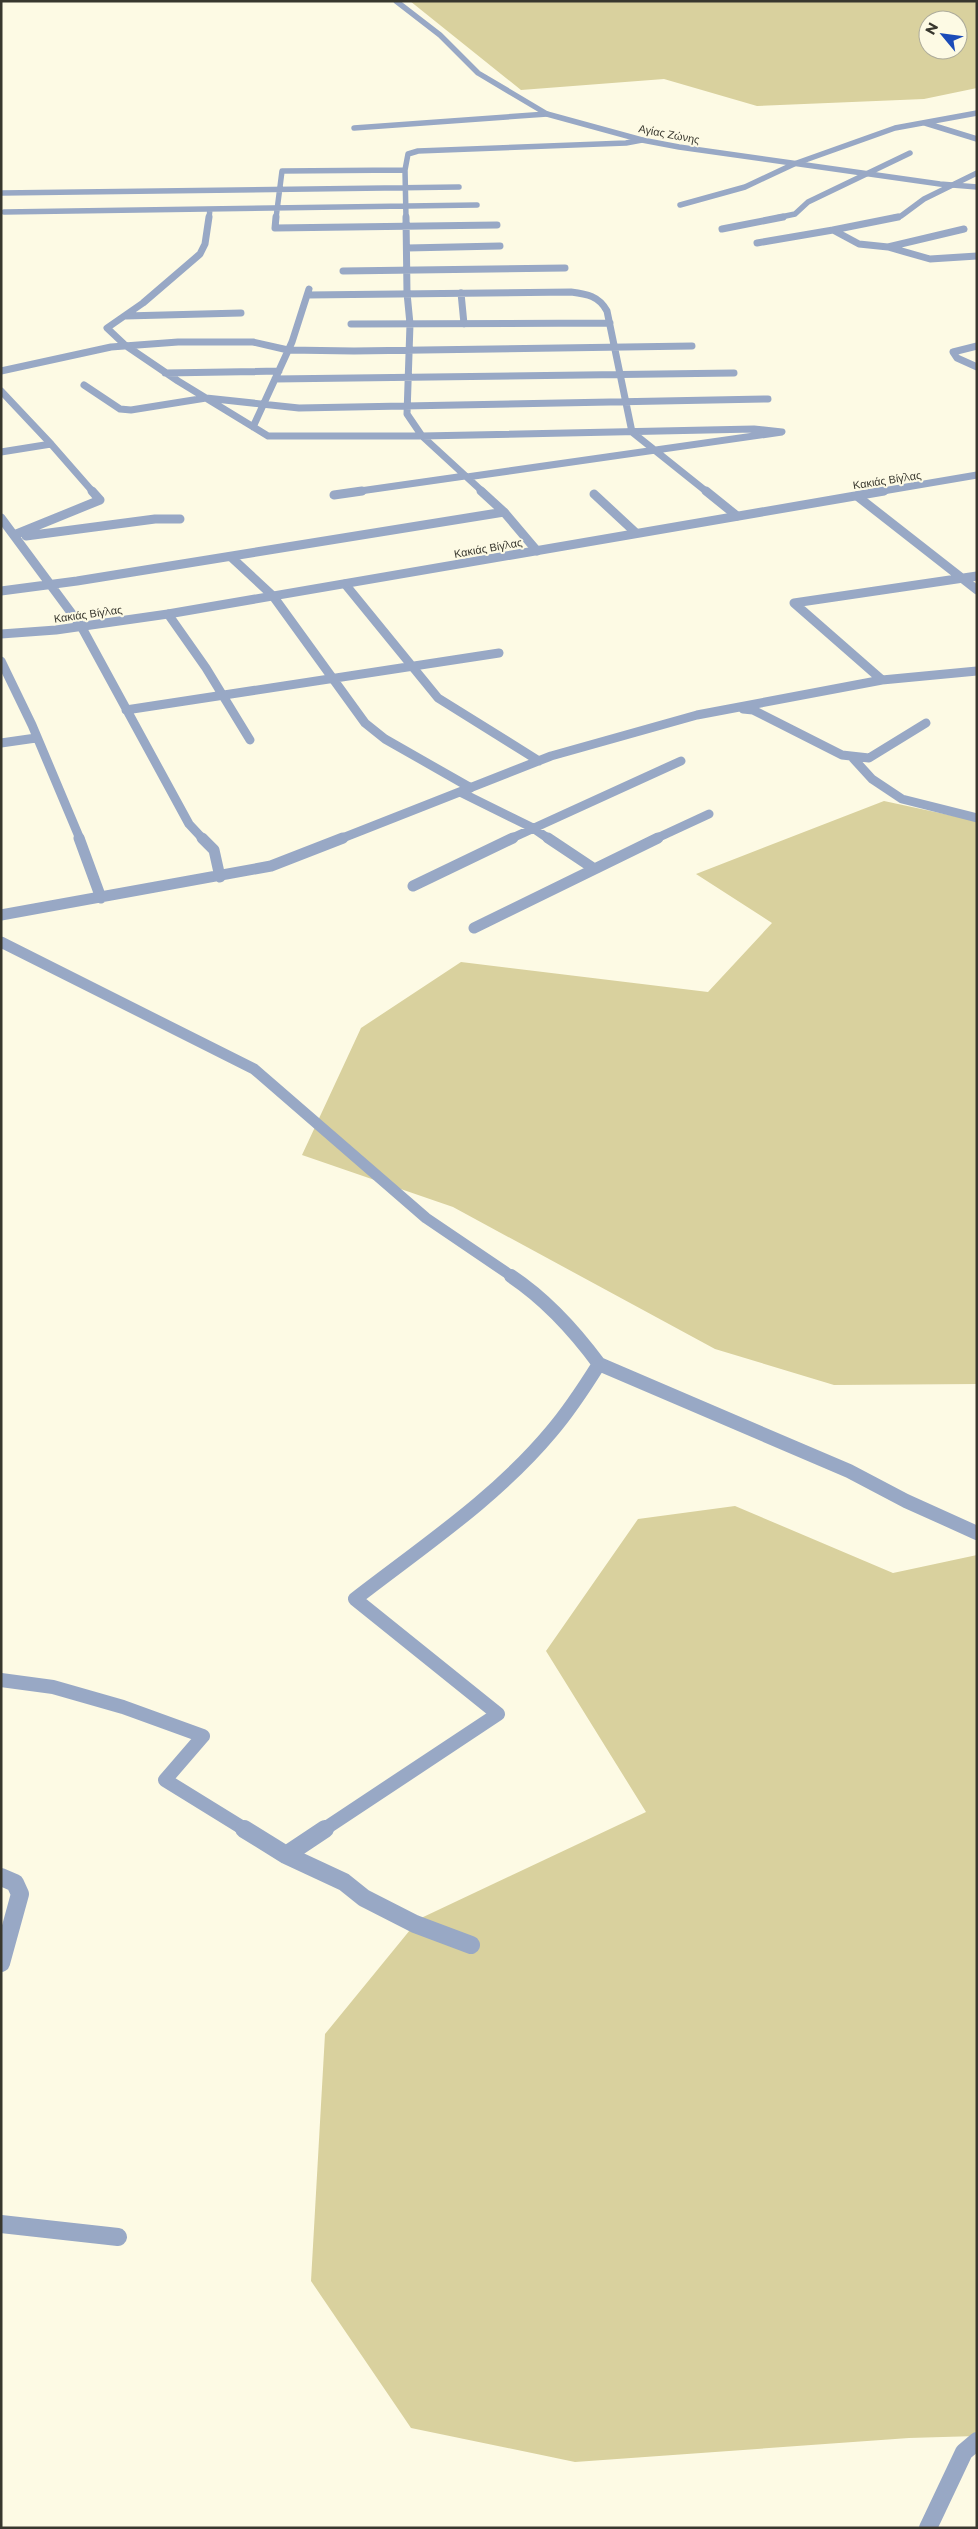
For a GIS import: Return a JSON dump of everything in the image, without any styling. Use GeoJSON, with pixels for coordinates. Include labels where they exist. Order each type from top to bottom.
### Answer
{"type":"FeatureCollection","features":[{"type":"Feature","properties":{"kind":"street","name":"Αγίας Ζώνης"},"geometry":{"type":"LineString","coordinates":[[396,1],[440,35],[478,73],[547,114],[642,140],[794,164],[977,187]]}},
{"type":"Feature","properties":{"kind":"street"},"geometry":{"type":"LineString","coordinates":[[680,205],[745,187],[794,164],[895,128],[977,113]]}},
{"type":"Feature","properties":{"kind":"street"},"geometry":{"type":"LineString","coordinates":[[354,128],[547,114]]}},
{"type":"Feature","properties":{"kind":"street"},"geometry":{"type":"LineString","coordinates":[[922,122],[977,139]]}},
{"type":"Feature","properties":{"kind":"street"},"geometry":{"type":"LineString","coordinates":[[537,551],[504,512],[422,436],[407,414],[410,324],[407,293],[405,170],[408,154],[418,151],[626,143],[642,140]]}},
{"type":"Feature","properties":{"kind":"street"},"geometry":{"type":"LineString","coordinates":[[722,229],[795,214],[808,202],[910,153]]}},
{"type":"Feature","properties":{"kind":"street"},"geometry":{"type":"LineString","coordinates":[[405,170],[282,171],[275,228],[497,225]]}},
{"type":"Feature","properties":{"kind":"street"},"geometry":{"type":"LineString","coordinates":[[757,243],[901,216],[916,204],[977,173]]}},
{"type":"Feature","properties":{"kind":"street"},"geometry":{"type":"LineString","coordinates":[[1,193],[459,187]]}},
{"type":"Feature","properties":{"kind":"street"},"geometry":{"type":"LineString","coordinates":[[4,212],[476,205]]}},
{"type":"Feature","properties":{"kind":"street"},"geometry":{"type":"LineString","coordinates":[[210,209],[205,244],[200,254],[126,316],[107,328],[125,345],[165,373],[268,436],[422,436],[754,429],[782,432],[334,495]]}},
{"type":"Feature","properties":{"kind":"street"},"geometry":{"type":"LineString","coordinates":[[833,230],[850,242],[873,248],[888,247],[964,229]]}},
{"type":"Feature","properties":{"kind":"street"},"geometry":{"type":"LineString","coordinates":[[407,248],[500,246]]}},
{"type":"Feature","properties":{"kind":"street"},"geometry":{"type":"LineString","coordinates":[[888,247],[930,259],[977,256]]}},
{"type":"Feature","properties":{"kind":"street"},"geometry":{"type":"LineString","coordinates":[[343,271],[565,268]]}},
{"type":"Feature","properties":{"kind":"street"},"geometry":{"type":"LineString","coordinates":[[253,427],[288,350],[309,292],[571,292],[587,294],[604,302],[632,432],[737,516]]}},
{"type":"Feature","properties":{"kind":"street"},"geometry":{"type":"LineString","coordinates":[[461,293],[464,324]]}},
{"type":"Feature","properties":{"kind":"street"},"geometry":{"type":"LineString","coordinates":[[126,316],[241,313]]}},
{"type":"Feature","properties":{"kind":"street"},"geometry":{"type":"LineString","coordinates":[[351,324],[610,323]]}},
{"type":"Feature","properties":{"kind":"street"},"geometry":{"type":"LineString","coordinates":[[1,371],[125,345],[253,342],[288,350],[692,346]]}},
{"type":"Feature","properties":{"kind":"street"},"geometry":{"type":"LineString","coordinates":[[977,346],[953,352],[957,358],[977,367]]}},
{"type":"Feature","properties":{"kind":"street"},"geometry":{"type":"LineString","coordinates":[[165,373],[279,371]]}},
{"type":"Feature","properties":{"kind":"street"},"geometry":{"type":"LineString","coordinates":[[275,379],[734,373]]}},
{"type":"Feature","properties":{"kind":"street"},"geometry":{"type":"LineString","coordinates":[[84,385],[120,409],[131,410],[206,398],[263,406],[299,408],[407,404],[768,399]]}},
{"type":"Feature","properties":{"kind":"street"},"geometry":{"type":"LineString","coordinates":[[1,390],[100,500],[15,537]]}},
{"type":"Feature","properties":{"kind":"street"},"geometry":{"type":"LineString","coordinates":[[1,452],[51,444]]}},
{"type":"Feature","properties":{"kind":"street","name":"Κακιάς Βίγλας"},"geometry":{"type":"LineString","coordinates":[[1,634],[81,626],[168,614],[977,475]]}},
{"type":"Feature","properties":{"kind":"street"},"geometry":{"type":"LineString","coordinates":[[594,494],[636,534]]}},
{"type":"Feature","properties":{"kind":"street"},"geometry":{"type":"LineString","coordinates":[[857,496],[977,590]]}},
{"type":"Feature","properties":{"kind":"street"},"geometry":{"type":"LineString","coordinates":[[1,590],[50,585],[231,557],[504,512]]}},
{"type":"Feature","properties":{"kind":"street"},"geometry":{"type":"LineString","coordinates":[[1,518],[81,626],[189,824],[214,850],[220,878]]}},
{"type":"Feature","properties":{"kind":"street"},"geometry":{"type":"LineString","coordinates":[[15,537],[146,520],[180,519]]}},
{"type":"Feature","properties":{"kind":"street"},"geometry":{"type":"LineString","coordinates":[[231,557],[274,596],[365,723],[385,739],[471,788]]}},
{"type":"Feature","properties":{"kind":"street"},"geometry":{"type":"LineString","coordinates":[[882,680],[794,603],[977,576]]}},
{"type":"Feature","properties":{"kind":"street"},"geometry":{"type":"LineString","coordinates":[[345,584],[438,698],[538,761]]}},
{"type":"Feature","properties":{"kind":"street"},"geometry":{"type":"LineString","coordinates":[[168,614],[223,695],[250,740]]}},
{"type":"Feature","properties":{"kind":"street"},"geometry":{"type":"LineString","coordinates":[[126,710],[413,668],[499,653]]}},
{"type":"Feature","properties":{"kind":"street"},"geometry":{"type":"LineString","coordinates":[[1,662],[32,726],[88,858],[101,898]]}},
{"type":"Feature","properties":{"kind":"street"},"geometry":{"type":"LineString","coordinates":[[1,915],[220,878],[271,866],[538,761],[670,722],[882,680],[977,671]]}},
{"type":"Feature","properties":{"kind":"street"},"geometry":{"type":"LineString","coordinates":[[736,708],[754,710],[842,756],[869,758],[926,723]]}},
{"type":"Feature","properties":{"kind":"street"},"geometry":{"type":"LineString","coordinates":[[1,743],[36,738]]}},
{"type":"Feature","properties":{"kind":"street"},"geometry":{"type":"LineString","coordinates":[[851,756],[872,779],[902,799],[977,818]]}},
{"type":"Feature","properties":{"kind":"street"},"geometry":{"type":"LineString","coordinates":[[413,886],[533,828],[681,761]]}},
{"type":"Feature","properties":{"kind":"street"},"geometry":{"type":"LineString","coordinates":[[460,792],[533,828],[593,868]]}},
{"type":"Feature","properties":{"kind":"street"},"geometry":{"type":"LineString","coordinates":[[474,928],[593,868],[709,814]]}},
{"type":"Feature","properties":{"kind":"street"},"geometry":{"type":"LineString","coordinates":[[1,942],[254,1069],[426,1218],[531,1289],[572,1328],[599,1364],[849,1471],[906,1501],[977,1533]]}},
{"type":"Feature","properties":{"kind":"street"},"geometry":{"type":"LineString","coordinates":[[286,1855],[498,1714],[355,1599],[496,1488],[548,1437],[586,1390],[599,1364]]}},
{"type":"Feature","properties":{"kind":"street"},"geometry":{"type":"LineString","coordinates":[[1,1680],[53,1687],[123,1707],[203,1736],[165,1780],[286,1855],[344,1882],[364,1898],[415,1924],[470,1945]]}},
{"type":"Feature","properties":{"kind":"street"},"geometry":{"type":"LineString","coordinates":[[1,1877],[15,1883],[20,1894],[1,1963]]}},
{"type":"Feature","properties":{"kind":"street"},"geometry":{"type":"LineString","coordinates":[[1,2224],[118,2237]]}},
{"type":"Feature","properties":{"kind":"street"},"geometry":{"type":"LineString","coordinates":[[928,2528],[964,2452],[977,2441]]}},
{"type":"Feature","properties":{"kind":"shaded area"},"geometry":{"type":"Polygon","coordinates":[[[410,1],[977,1],[977,88],[924,99],[757,106],[664,79],[521,90],[410,1]]]}},
{"type":"Feature","properties":{"kind":"shaded area"},"geometry":{"type":"Polygon","coordinates":[[[884,801],[977,821],[977,1384],[834,1385],[715,1349],[453,1207],[302,1155],[361,1028],[461,962],[708,992],[772,923],[696,874],[884,801]]]}},
{"type":"Feature","properties":{"kind":"shaded area"},"geometry":{"type":"Polygon","coordinates":[[[735,1506],[893,1573],[977,1555],[977,2436],[909,2438],[575,2462],[411,2428],[311,2281],[325,2034],[419,1919],[646,1812],[546,1651],[638,1519],[735,1506]]]}}]}
